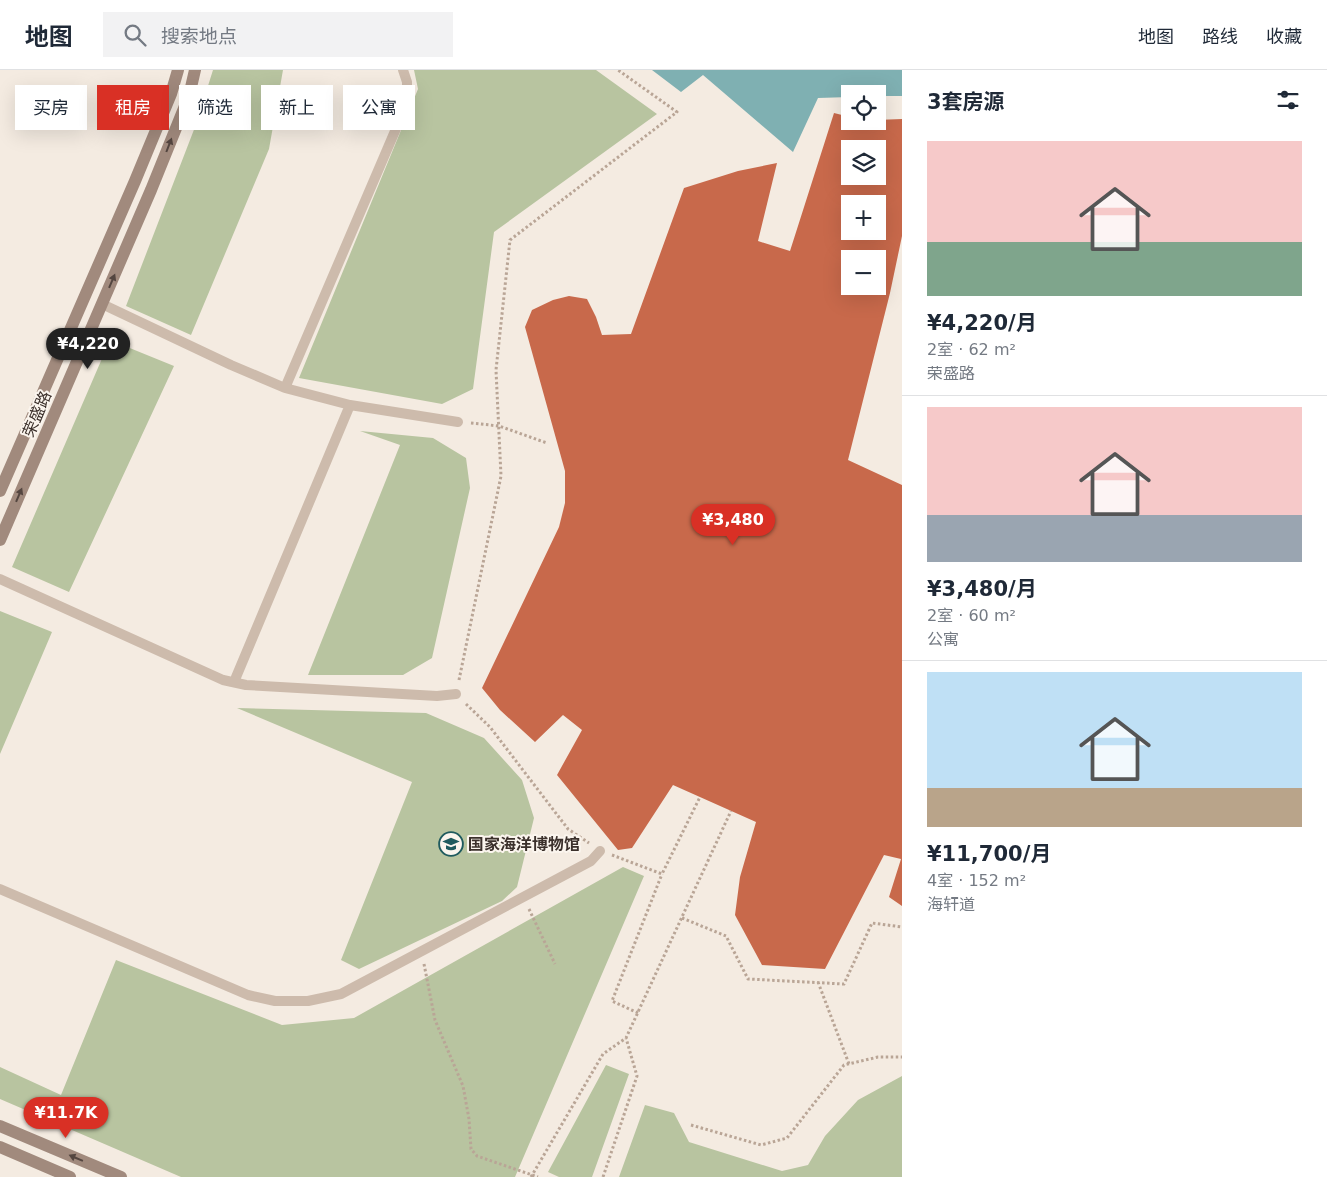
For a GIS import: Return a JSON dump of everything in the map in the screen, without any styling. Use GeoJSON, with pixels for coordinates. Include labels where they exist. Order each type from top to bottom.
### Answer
{"type":"FeatureCollection","features":[{"type":"Feature","properties":{"kind":"street","name":"荣盛路"},"geometry":{"type":"LineString","coordinates":[[0,491],[135,181],[171,94],[178,70]]}},
{"type":"Feature","properties":{"kind":"street","name":"荣盛路"},"geometry":{"type":"LineString","coordinates":[[0,540],[151,190],[189,96],[195,70]]}},
{"type":"Feature","properties":{"kind":"street"},"geometry":{"type":"LineString","coordinates":[[0,1126],[121,1177]]}},
{"type":"Feature","properties":{"kind":"street"},"geometry":{"type":"LineString","coordinates":[[0,1147],[70,1177]]}},
{"type":"Feature","properties":{"kind":"lane"},"geometry":{"type":"LineString","coordinates":[[285,388],[407,103],[407,82],[403,70]]}},
{"type":"Feature","properties":{"kind":"lane"},"geometry":{"type":"LineString","coordinates":[[102,304],[231,365],[285,388],[350,405],[458,422]]}},
{"type":"Feature","properties":{"kind":"lane"},"geometry":{"type":"LineString","coordinates":[[234,682],[350,405]]}},
{"type":"Feature","properties":{"kind":"lane"},"geometry":{"type":"LineString","coordinates":[[0,578],[223,680],[246,685],[427,695],[456,694]]}},
{"type":"Feature","properties":{"kind":"lane"},"geometry":{"type":"LineString","coordinates":[[0,888],[248,995],[275,1002],[308,1001],[341,994],[591,861],[600,851]]}},
{"type":"Feature","properties":{"kind":"path"},"geometry":{"type":"LineString","coordinates":[[618,70],[677,112],[510,240],[496,370],[501,476],[456,694],[490,727],[568,829],[600,851],[662,874]]}},
{"type":"Feature","properties":{"kind":"path"},"geometry":{"type":"LineString","coordinates":[[458,422],[499,426],[546,443]]}},
{"type":"Feature","properties":{"kind":"path"},"geometry":{"type":"LineString","coordinates":[[638,1013],[612,1001],[662,874],[700,797]]}},
{"type":"Feature","properties":{"kind":"path"},"geometry":{"type":"LineString","coordinates":[[532,1176],[603,1054],[626,1038],[731,811]]}},
{"type":"Feature","properties":{"kind":"path"},"geometry":{"type":"LineString","coordinates":[[523,897],[555,964]]}},
{"type":"Feature","properties":{"kind":"path"},"geometry":{"type":"LineString","coordinates":[[682,918],[726,936],[748,980],[844,984],[872,924],[902,927]]}},
{"type":"Feature","properties":{"kind":"path"},"geometry":{"type":"LineString","coordinates":[[422,951],[435,1020],[463,1086],[469,1119],[471,1149],[477,1156],[538,1177]]}},
{"type":"Feature","properties":{"kind":"path"},"geometry":{"type":"LineString","coordinates":[[818,982],[849,1064]]}},
{"type":"Feature","properties":{"kind":"path"},"geometry":{"type":"LineString","coordinates":[[603,1177],[637,1076],[626,1038]]}},
{"type":"Feature","properties":{"kind":"path"},"geometry":{"type":"LineString","coordinates":[[691,1125],[761,1145],[787,1138],[844,1065],[878,1057],[902,1057]]}},
{"type":"Feature","properties":{"kind":"green space"},"geometry":{"type":"Polygon","coordinates":[[[213,70],[283,70],[280,85],[261,85],[261,130],[272,130],[269,149],[191,335],[126,306],[194,130],[251,130],[251,85],[208,85],[213,70]]]}},
{"type":"Feature","properties":{"kind":"green space"},"geometry":{"type":"Polygon","coordinates":[[[414,70],[596,70],[657,114],[494,232],[473,389],[442,404],[299,378],[401,130],[415,130],[415,96],[418,89],[414,70]]]}},
{"type":"Feature","properties":{"kind":"green space"},"geometry":{"type":"Polygon","coordinates":[[[110,340],[174,366],[69,592],[12,567],[110,340]]]}},
{"type":"Feature","properties":{"kind":"green space"},"geometry":{"type":"Polygon","coordinates":[[[360,431],[433,438],[466,458],[470,488],[432,658],[403,675],[308,675],[400,445],[360,431]]]}},
{"type":"Feature","properties":{"kind":"green space"},"geometry":{"type":"Polygon","coordinates":[[[0,611],[52,632],[0,754],[0,611]]]}},
{"type":"Feature","properties":{"kind":"green space"},"geometry":{"type":"Polygon","coordinates":[[[237,708],[426,713],[484,738],[522,780],[534,818],[517,887],[502,901],[359,969],[341,960],[412,782],[237,708]]]}},
{"type":"Feature","properties":{"kind":"green space"},"geometry":{"type":"Polygon","coordinates":[[[623,867],[644,876],[515,1177],[181,1177],[0,1099],[0,1067],[61,1095],[116,960],[282,1025],[354,1018],[623,867]]]}},
{"type":"Feature","properties":{"kind":"green space"},"geometry":{"type":"Polygon","coordinates":[[[606,1065],[629,1074],[592,1177],[559,1177],[548,1172],[606,1065]]]}},
{"type":"Feature","properties":{"kind":"green space"},"geometry":{"type":"Polygon","coordinates":[[[902,1076],[902,1177],[619,1177],[645,1105],[674,1113],[689,1142],[782,1171],[808,1165],[825,1136],[858,1100],[902,1076]]]}},
{"type":"Feature","properties":{"kind":"water"},"geometry":{"type":"Polygon","coordinates":[[[652,70],[902,70],[902,96],[886,96],[886,85],[841,85],[841,97],[818,98],[793,152],[703,75],[681,92],[652,70]]]}},
{"type":"Feature","properties":{"kind":"building"},"geometry":{"type":"Polygon","coordinates":[[[834,113],[841,115],[841,130],[886,130],[886,120],[902,119],[902,236],[890,293],[848,460],[902,485],[902,906],[889,897],[901,859],[884,855],[825,969],[762,965],[735,915],[740,877],[756,822],[673,785],[632,848],[618,850],[557,775],[582,730],[563,715],[535,742],[500,710],[482,688],[559,527],[565,503],[565,471],[525,327],[532,310],[553,300],[569,296],[587,299],[602,335],[631,334],[684,188],[738,171],[777,163],[758,241],[790,251],[834,113]]]}},
{"type":"Feature","properties":{"kind":"place","name":"国家海洋博物馆"},"geometry":{"type":"Point","coordinates":[451,844]}}]}
